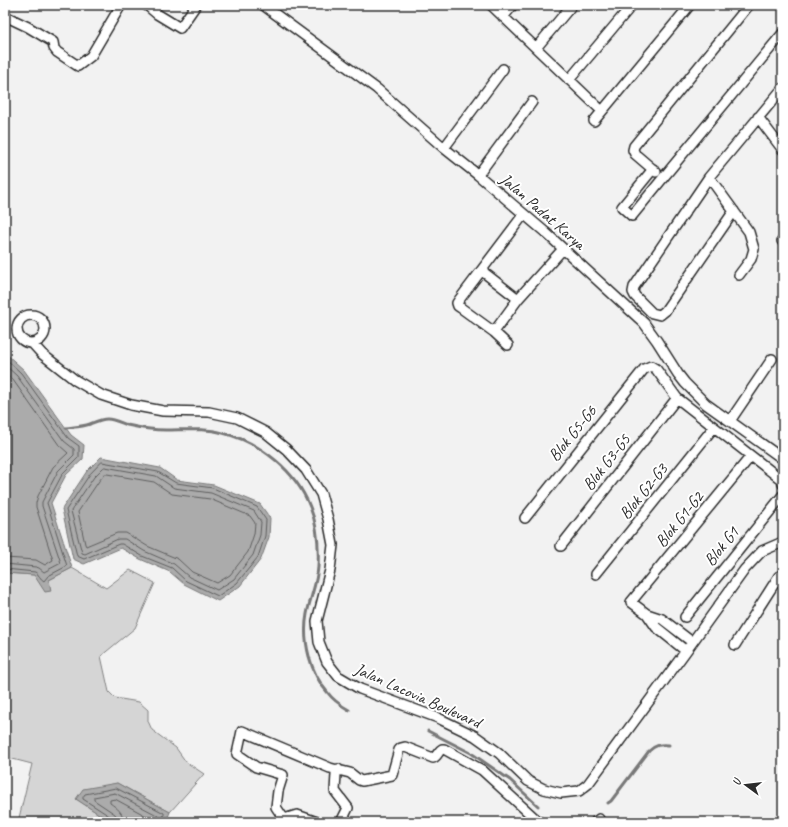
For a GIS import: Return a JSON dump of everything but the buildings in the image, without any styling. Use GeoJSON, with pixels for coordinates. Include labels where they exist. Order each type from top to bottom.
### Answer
{"type":"FeatureCollection","features":[{"type":"Feature","properties":{"kind":"street"},"geometry":{"type":"LineString","coordinates":[[5,16],[49,39],[53,42],[54,48],[57,52],[78,66],[91,56],[121,5]]}},
{"type":"Feature","properties":{"kind":"street"},"geometry":{"type":"LineString","coordinates":[[150,6],[157,14],[180,28],[196,5]]}},
{"type":"Feature","properties":{"kind":"street"},"geometry":{"type":"LineString","coordinates":[[491,5],[602,111]]}},
{"type":"Feature","properties":{"kind":"street"},"geometry":{"type":"LineString","coordinates":[[503,17],[513,5]]}},
{"type":"Feature","properties":{"kind":"street"},"geometry":{"type":"LineString","coordinates":[[536,48],[572,5]]}},
{"type":"Feature","properties":{"kind":"street"},"geometry":{"type":"LineString","coordinates":[[569,80],[632,5]]}},
{"type":"Feature","properties":{"kind":"street"},"geometry":{"type":"LineString","coordinates":[[594,121],[690,5]]}},
{"type":"Feature","properties":{"kind":"street"},"geometry":{"type":"LineString","coordinates":[[663,178],[635,154],[633,150],[634,146],[750,5]]}},
{"type":"Feature","properties":{"kind":"street","name":"Jalan Padat Karya"},"geometry":{"type":"LineString","coordinates":[[268,6],[371,84],[444,148],[478,175],[563,248],[644,323],[678,374],[706,404],[783,459]]}},
{"type":"Feature","properties":{"kind":"street"},"geometry":{"type":"LineString","coordinates":[[653,169],[622,207],[632,216],[783,33]]}},
{"type":"Feature","properties":{"kind":"street"},"geometry":{"type":"LineString","coordinates":[[444,148],[503,69]]}},
{"type":"Feature","properties":{"kind":"street"},"geometry":{"type":"LineString","coordinates":[[734,211],[666,311],[660,315],[652,313],[635,296],[633,292],[634,287],[709,177],[783,88]]}},
{"type":"Feature","properties":{"kind":"street"},"geometry":{"type":"LineString","coordinates":[[478,175],[532,102]]}},
{"type":"Feature","properties":{"kind":"street"},"geometry":{"type":"LineString","coordinates":[[758,117],[783,150]]}},
{"type":"Feature","properties":{"kind":"street"},"geometry":{"type":"LineString","coordinates":[[709,177],[749,232],[754,249],[751,259],[739,275]]}},
{"type":"Feature","properties":{"kind":"street"},"geometry":{"type":"LineString","coordinates":[[508,345],[494,332],[458,306],[457,303],[524,214]]}},
{"type":"Feature","properties":{"kind":"street"},"geometry":{"type":"LineString","coordinates":[[494,332],[518,299],[563,248]]}},
{"type":"Feature","properties":{"kind":"street"},"geometry":{"type":"LineString","coordinates":[[482,271],[518,299]]}},
{"type":"Feature","properties":{"kind":"street","name":"Jalan Lacovia Boulevard"},"geometry":{"type":"LineString","coordinates":[[32,343],[42,354],[75,380],[101,395],[131,405],[163,411],[209,412],[237,418],[265,432],[286,449],[306,470],[321,494],[328,519],[333,545],[330,570],[317,621],[319,642],[327,662],[338,676],[360,689],[438,718],[475,736],[499,753],[528,781],[544,789],[561,793],[579,791],[588,784],[745,569],[762,551],[783,542]]}},
{"type":"Feature","properties":{"kind":"street"},"geometry":{"type":"LineString","coordinates":[[730,421],[772,359]]}},
{"type":"Feature","properties":{"kind":"street","name":"Blok G5-G6"},"geometry":{"type":"LineString","coordinates":[[525,518],[644,369],[651,366],[656,369],[677,398]]}},
{"type":"Feature","properties":{"kind":"street"},"geometry":{"type":"LineString","coordinates":[[677,398],[782,480],[783,484]]}},
{"type":"Feature","properties":{"kind":"street","name":"Blok G3-G5"},"geometry":{"type":"LineString","coordinates":[[561,546],[677,398]]}},
{"type":"Feature","properties":{"kind":"street","name":"Blok G2-G3"},"geometry":{"type":"LineString","coordinates":[[596,574],[714,427]]}},
{"type":"Feature","properties":{"kind":"street","name":"Blok G1-G2"},"geometry":{"type":"LineString","coordinates":[[647,614],[631,602],[751,456]]}},
{"type":"Feature","properties":{"kind":"street","name":"Blok G1"},"geometry":{"type":"LineString","coordinates":[[685,617],[783,495]]}},
{"type":"Feature","properties":{"kind":"street"},"geometry":{"type":"LineString","coordinates":[[735,645],[779,576]]}},
{"type":"Feature","properties":{"kind":"street"},"geometry":{"type":"LineString","coordinates":[[647,614],[656,627],[686,651]]}},
{"type":"Feature","properties":{"kind":"street"},"geometry":{"type":"LineString","coordinates":[[647,614],[662,619],[692,642]]}},
{"type":"Feature","properties":{"kind":"street"},"geometry":{"type":"LineString","coordinates":[[317,822],[297,815],[284,819],[276,807],[278,791],[283,775],[256,767],[237,754],[242,731],[330,768],[350,773],[362,781],[391,776],[393,774],[399,750],[401,748],[405,747],[433,758],[436,757],[442,749],[482,770],[539,822]]}},
{"type":"Feature","properties":{"kind":"street"},"geometry":{"type":"LineString","coordinates":[[338,769],[336,774],[335,791],[348,808],[341,822]]}},
{"type":"Feature","properties":{"kind":"shaded area"},"geometry":{"type":"Polygon","coordinates":[[[72,568],[106,588],[130,570],[155,583],[135,628],[101,656],[109,692],[115,698],[139,702],[148,710],[148,721],[152,730],[176,748],[186,762],[204,774],[170,812],[117,783],[76,799],[111,822],[18,822],[32,764],[5,757],[5,573],[34,575],[49,580],[72,568]]]}},
{"type":"Feature","properties":{"kind":"water"},"geometry":{"type":"Polygon","coordinates":[[[5,353],[24,370],[71,435],[84,445],[83,459],[66,475],[51,503],[72,568],[49,580],[51,591],[45,592],[34,575],[5,573],[5,353]]]}},
{"type":"Feature","properties":{"kind":"water"},"geometry":{"type":"Polygon","coordinates":[[[101,457],[160,468],[177,480],[214,485],[260,504],[270,518],[269,537],[261,559],[240,586],[218,601],[184,584],[170,572],[140,559],[121,548],[84,564],[73,559],[62,509],[87,471],[101,457]]]}},
{"type":"Feature","properties":{"kind":"water"},"geometry":{"type":"Polygon","coordinates":[[[117,783],[170,812],[166,822],[111,822],[76,799],[83,789],[117,783]]]}},
{"type":"Feature","properties":{"kind":"waterway"},"geometry":{"type":"LineString","coordinates":[[66,428],[84,426],[107,419],[115,420],[127,425],[151,429],[216,431],[237,437],[250,443],[263,451],[286,470],[304,494],[310,507],[317,536],[318,567],[315,585],[308,608],[306,624],[309,656],[316,676],[322,685],[332,698],[349,710]]}},
{"type":"Feature","properties":{"kind":"waterway"},"geometry":{"type":"LineString","coordinates":[[428,731],[471,753],[510,780],[538,806]]}},
{"type":"Feature","properties":{"kind":"waterway"},"geometry":{"type":"LineString","coordinates":[[608,803],[653,747],[658,745],[669,745]]}}]}
